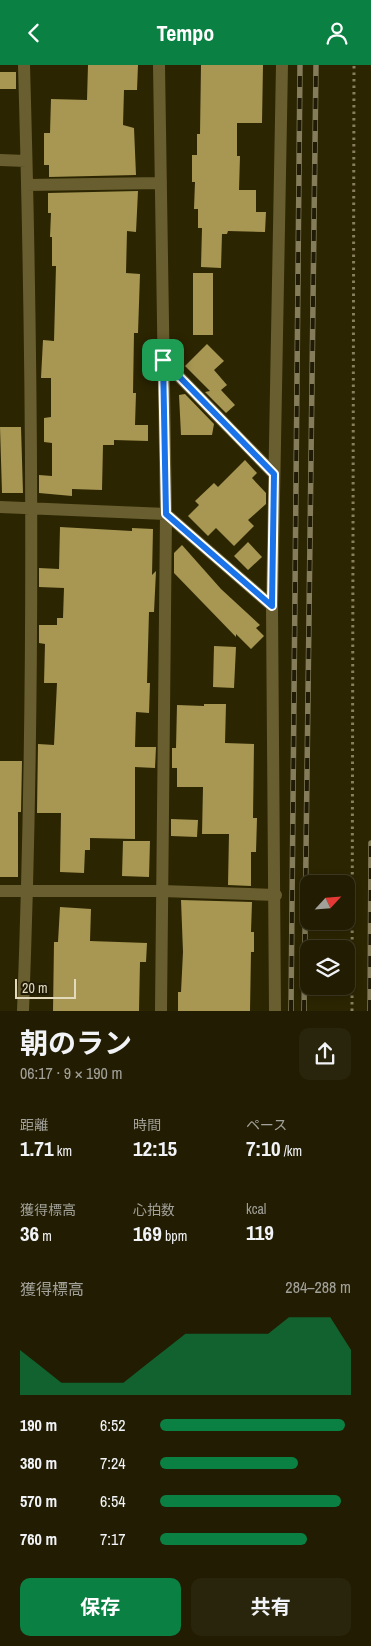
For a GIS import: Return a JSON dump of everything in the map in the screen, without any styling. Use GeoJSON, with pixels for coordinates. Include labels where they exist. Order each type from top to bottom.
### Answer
{"type":"FeatureCollection","features":[{"type":"Feature","properties":{"kind":"street"},"geometry":{"type":"LineString","coordinates":[[23,1011],[28,891],[31,507],[24,65]]}},
{"type":"Feature","properties":{"kind":"street"},"geometry":{"type":"LineString","coordinates":[[160,65],[166,514],[161,1011]]}},
{"type":"Feature","properties":{"kind":"street"},"geometry":{"type":"LineString","coordinates":[[275,1011],[276,895],[272,606],[282,65]]}},
{"type":"Feature","properties":{"kind":"street"},"geometry":{"type":"LineString","coordinates":[[0,160],[26,161]]}},
{"type":"Feature","properties":{"kind":"street"},"geometry":{"type":"LineString","coordinates":[[27,185],[161,183]]}},
{"type":"Feature","properties":{"kind":"street"},"geometry":{"type":"LineString","coordinates":[[163,360],[274,474]]}},
{"type":"Feature","properties":{"kind":"street"},"geometry":{"type":"LineString","coordinates":[[0,507],[166,514],[272,606]]}},
{"type":"Feature","properties":{"kind":"street"},"geometry":{"type":"LineString","coordinates":[[0,891],[162,891],[276,895]]}},
{"type":"Feature","properties":{"kind":"path"},"geometry":{"type":"LineString","coordinates":[[352,1011],[354,65]]}},
{"type":"Feature","properties":{"kind":"building"},"geometry":{"type":"Polygon","coordinates":[[[88,65],[138,65],[137,90],[124,90],[123,125],[134,128],[136,175],[49,177],[49,165],[44,165],[44,133],[50,133],[51,99],[87,100],[88,65]]]}},
{"type":"Feature","properties":{"kind":"building"},"geometry":{"type":"Polygon","coordinates":[[[201,65],[263,65],[262,123],[237,123],[237,156],[240,156],[239,190],[256,190],[256,212],[266,212],[265,232],[228,231],[227,234],[222,234],[221,268],[201,267],[202,228],[198,228],[198,209],[194,209],[195,182],[192,182],[192,155],[197,155],[197,134],[200,134],[201,65]]]}},
{"type":"Feature","properties":{"kind":"building"},"geometry":{"type":"Polygon","coordinates":[[[0,72],[16,72],[16,89],[0,89],[0,72]]]}},
{"type":"Feature","properties":{"kind":"building"},"geometry":{"type":"Polygon","coordinates":[[[138,191],[136,232],[127,231],[126,273],[140,274],[138,333],[134,333],[133,393],[136,393],[135,425],[148,425],[148,441],[114,440],[114,445],[103,445],[102,490],[72,489],[72,496],[39,493],[39,475],[52,476],[52,443],[44,442],[44,418],[51,417],[51,378],[41,378],[43,340],[54,341],[56,266],[52,266],[51,213],[48,213],[48,193],[138,191]]]}},
{"type":"Feature","properties":{"kind":"building"},"geometry":{"type":"Polygon","coordinates":[[[193,273],[213,273],[213,335],[193,335],[193,273]]]}},
{"type":"Feature","properties":{"kind":"building"},"geometry":{"type":"Polygon","coordinates":[[[207,344],[224,361],[214,370],[227,385],[221,390],[235,405],[226,413],[205,392],[210,391],[185,366],[207,344]]]}},
{"type":"Feature","properties":{"kind":"building"},"geometry":{"type":"Polygon","coordinates":[[[185,394],[214,424],[212,435],[181,435],[179,395],[185,394]]]}},
{"type":"Feature","properties":{"kind":"building"},"geometry":{"type":"Polygon","coordinates":[[[0,427],[21,427],[23,493],[2,493],[0,427]]]}},
{"type":"Feature","properties":{"kind":"building"},"geometry":{"type":"Polygon","coordinates":[[[245,460],[257,473],[252,478],[266,493],[266,504],[248,520],[254,526],[234,546],[216,528],[208,536],[188,516],[199,505],[195,501],[214,483],[218,487],[245,460]]]}},
{"type":"Feature","properties":{"kind":"building"},"geometry":{"type":"Polygon","coordinates":[[[60,527],[132,531],[132,528],[153,529],[152,575],[156,571],[154,612],[149,612],[147,683],[150,683],[149,713],[136,712],[135,747],[156,747],[155,768],[135,767],[135,839],[90,838],[90,850],[85,850],[84,873],[60,872],[61,813],[37,813],[38,744],[54,745],[57,683],[44,683],[45,644],[39,643],[39,625],[57,625],[57,618],[63,618],[64,588],[39,587],[39,568],[59,569],[60,527]]]}},
{"type":"Feature","properties":{"kind":"building"},"geometry":{"type":"Polygon","coordinates":[[[248,542],[262,557],[248,570],[234,556],[248,542]]]}},
{"type":"Feature","properties":{"kind":"building"},"geometry":{"type":"Polygon","coordinates":[[[182,545],[221,589],[260,625],[256,628],[264,636],[251,649],[236,634],[236,637],[174,573],[174,553],[182,545]]]}},
{"type":"Feature","properties":{"kind":"building"},"geometry":{"type":"Polygon","coordinates":[[[214,646],[236,647],[234,688],[213,687],[214,646]]]}},
{"type":"Feature","properties":{"kind":"building"},"geometry":{"type":"Polygon","coordinates":[[[204,704],[226,704],[225,743],[254,744],[253,818],[257,818],[256,852],[251,852],[251,886],[228,885],[229,834],[202,834],[203,787],[177,787],[177,768],[172,768],[172,748],[176,748],[177,705],[204,706],[204,704]]]}},
{"type":"Feature","properties":{"kind":"building"},"geometry":{"type":"Polygon","coordinates":[[[0,761],[22,761],[21,812],[18,812],[18,877],[0,877],[0,761]]]}},
{"type":"Feature","properties":{"kind":"building"},"geometry":{"type":"Polygon","coordinates":[[[171,819],[198,820],[197,837],[171,836],[171,819]]]}},
{"type":"Feature","properties":{"kind":"building"},"geometry":{"type":"Polygon","coordinates":[[[123,841],[150,841],[149,877],[122,876],[123,841]]]}},
{"type":"Feature","properties":{"kind":"building"},"geometry":{"type":"Polygon","coordinates":[[[181,900],[252,902],[251,932],[254,932],[254,952],[251,952],[250,1011],[178,1011],[178,992],[181,992],[183,952],[181,900]]]}},
{"type":"Feature","properties":{"kind":"building"},"geometry":{"type":"Polygon","coordinates":[[[60,907],[91,909],[90,941],[147,943],[146,962],[140,962],[139,1011],[53,1011],[54,942],[58,942],[60,907]]]}},
{"type":"Feature","properties":{"kind":"railway"},"geometry":{"type":"LineString","coordinates":[[291,1011],[300,65]]}},
{"type":"Feature","properties":{"kind":"railway"},"geometry":{"type":"LineString","coordinates":[[304,1011],[316,65]]}},
{"type":"Feature","properties":{"kind":"railway"},"geometry":{"type":"LineString","coordinates":[[370,1011],[371,843]]}},
{"type":"Feature","properties":{"kind":"route"},"geometry":{"type":"LineString","coordinates":[[163,360],[274,474],[272,606],[166,514],[163,360]]}}]}
